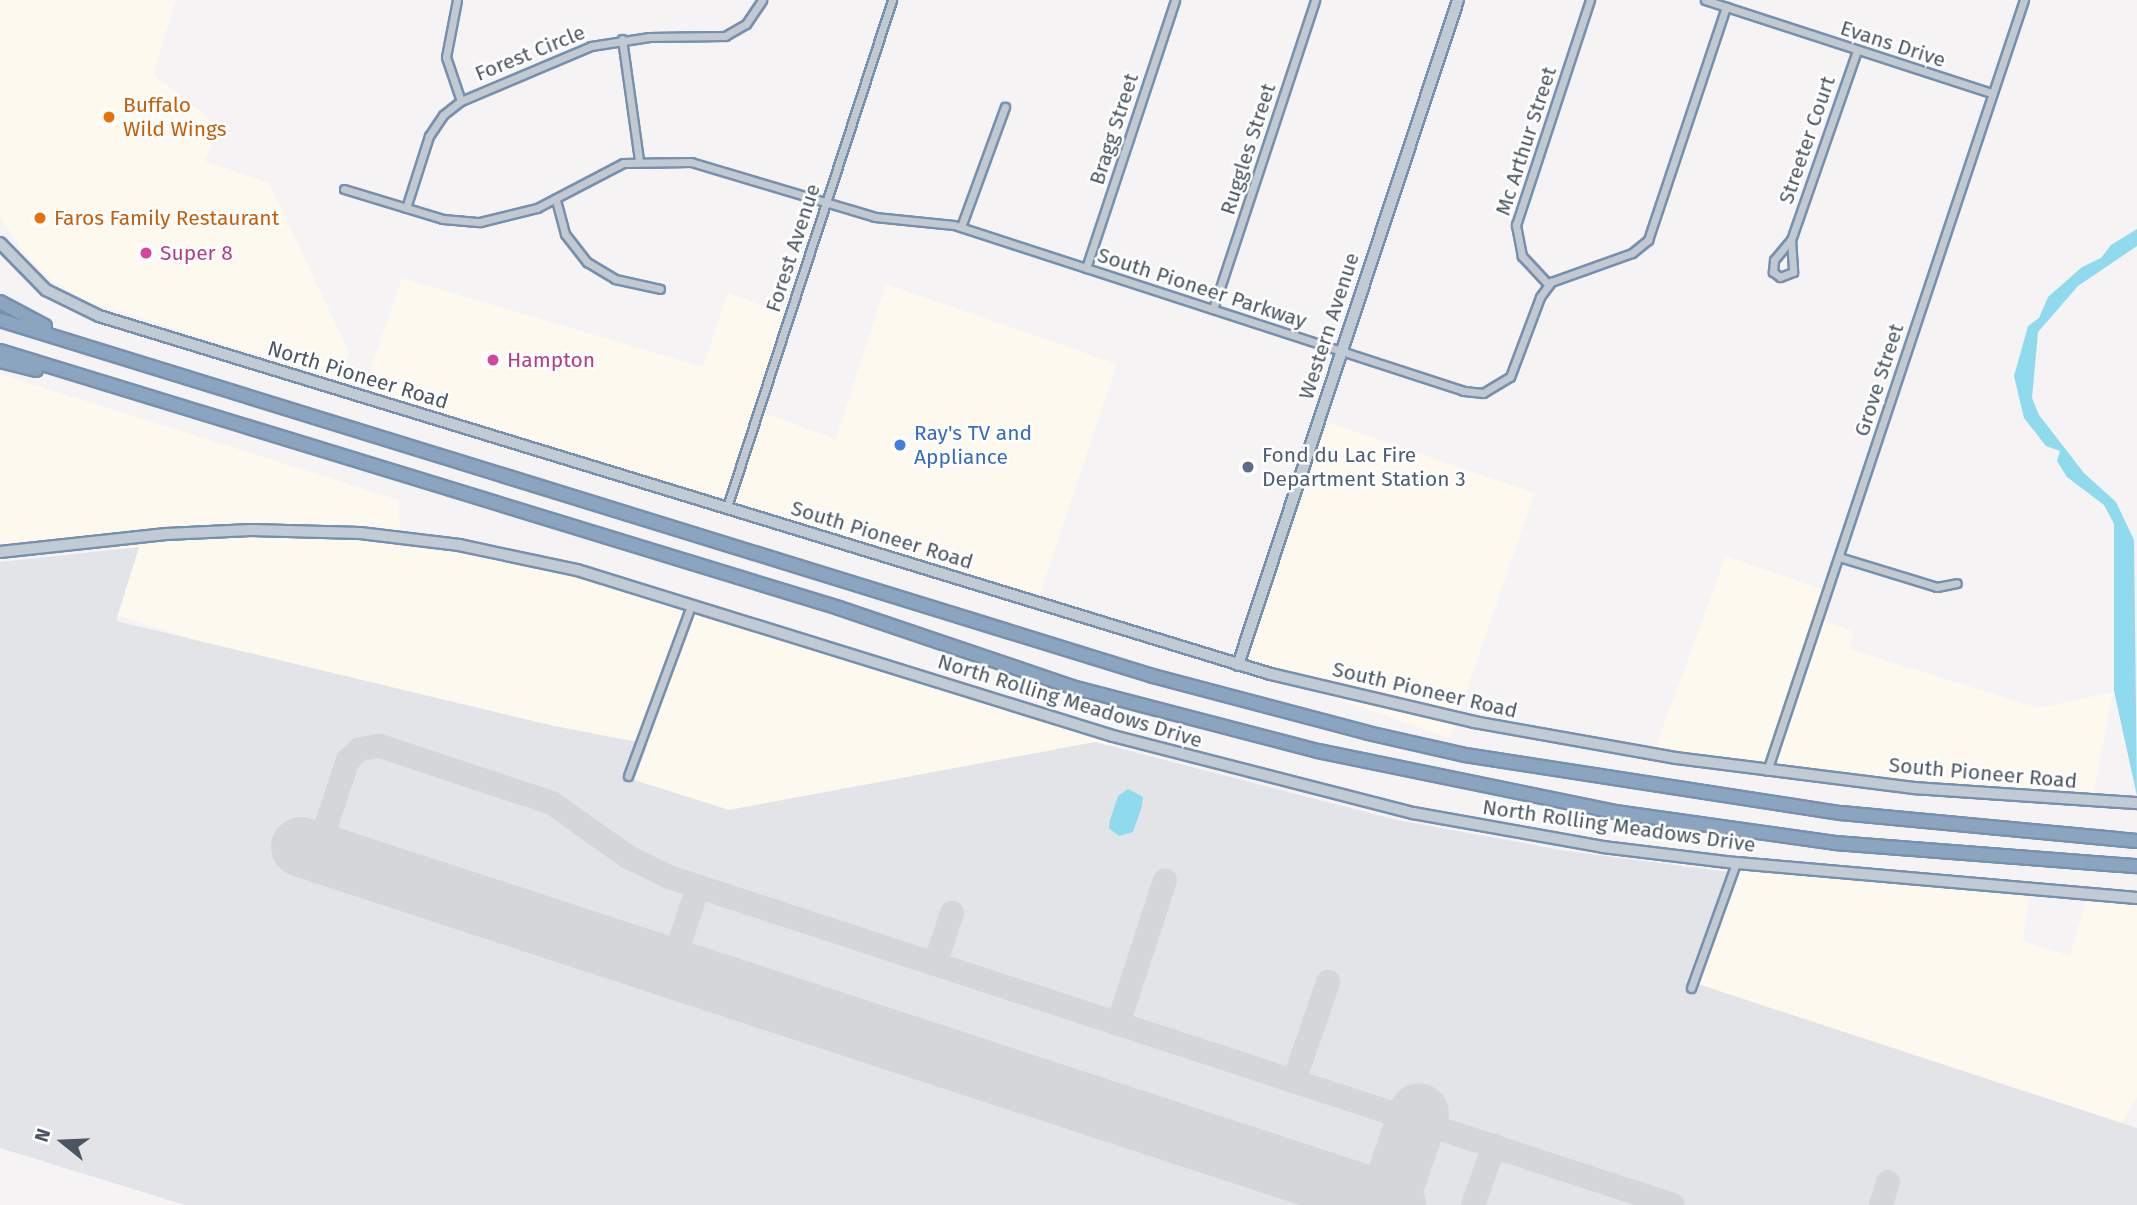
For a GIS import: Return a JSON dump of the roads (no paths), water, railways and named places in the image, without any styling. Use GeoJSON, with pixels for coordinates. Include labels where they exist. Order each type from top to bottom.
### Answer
{"type":"FeatureCollection","features":[{"type":"Feature","properties":{"kind":"highway"},"geometry":{"type":"LineString","coordinates":[[0,302],[64,336]]}},
{"type":"Feature","properties":{"kind":"highway"},"geometry":{"type":"LineString","coordinates":[[0,320],[64,336],[1139,672],[1368,733],[1478,758],[1840,813],[2137,841]]}},
{"type":"Feature","properties":{"kind":"highway"},"geometry":{"type":"LineString","coordinates":[[0,351],[839,608],[1072,687],[1398,770],[1615,812],[1835,843],[2132,866]]}},
{"type":"Feature","properties":{"kind":"highway"},"geometry":{"type":"LineString","coordinates":[[0,361],[179,408]]}},
{"type":"Feature","properties":{"kind":"main road","name":"Western Avenue"},"geometry":{"type":"LineString","coordinates":[[1238,665],[1458,0]]}},
{"type":"Feature","properties":{"kind":"main road","name":"North Pioneer Road"},"geometry":{"type":"LineString","coordinates":[[0,243],[46,290],[99,316],[727,507]]}},
{"type":"Feature","properties":{"kind":"main road","name":"South Pioneer Road"},"geometry":{"type":"LineString","coordinates":[[727,507],[1238,665],[1486,724],[1767,771],[1970,793],[2132,803]]}},
{"type":"Feature","properties":{"kind":"main road","name":"North Rolling Meadows Drive"},"geometry":{"type":"LineString","coordinates":[[0,552],[209,531],[372,534],[532,559],[1114,736],[1295,786],[1504,831],[1736,863],[2137,898]]}},
{"type":"Feature","properties":{"kind":"street"},"geometry":{"type":"LineString","coordinates":[[457,0],[446,57],[461,101]]}},
{"type":"Feature","properties":{"kind":"street","name":"Forest Circle"},"geometry":{"type":"LineString","coordinates":[[406,208],[429,136],[461,101],[558,57],[622,40],[723,36],[746,24],[762,0]]}},
{"type":"Feature","properties":{"kind":"street","name":"Forest Avenue"},"geometry":{"type":"LineString","coordinates":[[727,507],[892,0]]}},
{"type":"Feature","properties":{"kind":"street","name":"Bragg Street"},"geometry":{"type":"LineString","coordinates":[[1086,268],[1175,0]]}},
{"type":"Feature","properties":{"kind":"street","name":"Ruggles Street"},"geometry":{"type":"LineString","coordinates":[[1213,309],[1315,0]]}},
{"type":"Feature","properties":{"kind":"street","name":"Mc Arthur Street"},"geometry":{"type":"LineString","coordinates":[[1549,285],[1522,256],[1516,225],[1590,0]]}},
{"type":"Feature","properties":{"kind":"street","name":"Evans Drive"},"geometry":{"type":"LineString","coordinates":[[1705,0],[1992,93]]}},
{"type":"Feature","properties":{"kind":"street","name":"Grove Street"},"geometry":{"type":"LineString","coordinates":[[1767,771],[2024,0]]}},
{"type":"Feature","properties":{"kind":"street"},"geometry":{"type":"LineString","coordinates":[[1549,285],[1632,253],[1648,240],[1726,7]]}},
{"type":"Feature","properties":{"kind":"street"},"geometry":{"type":"LineString","coordinates":[[622,40],[639,160]]}},
{"type":"Feature","properties":{"kind":"street","name":"Streeter Court"},"geometry":{"type":"LineString","coordinates":[[1791,240],[1793,272],[1780,277],[1773,272],[1774,260],[1791,240],[1857,51]]}},
{"type":"Feature","properties":{"kind":"street"},"geometry":{"type":"LineString","coordinates":[[961,228],[1005,107]]}},
{"type":"Feature","properties":{"kind":"street","name":"South Pioneer Parkway"},"geometry":{"type":"LineString","coordinates":[[344,189],[450,220],[480,222],[519,215],[556,200],[604,170],[639,160],[697,163],[879,218],[935,221],[961,228],[1464,391],[1489,391],[1513,372],[1540,297],[1549,285]]}},
{"type":"Feature","properties":{"kind":"street"},"geometry":{"type":"LineString","coordinates":[[556,200],[565,234],[585,260],[615,279],[660,289]]}},
{"type":"Feature","properties":{"kind":"street"},"geometry":{"type":"LineString","coordinates":[[1839,557],[1937,587],[1957,583]]}},
{"type":"Feature","properties":{"kind":"street"},"geometry":{"type":"LineString","coordinates":[[628,776],[691,606]]}},
{"type":"Feature","properties":{"kind":"street"},"geometry":{"type":"LineString","coordinates":[[1691,988],[1736,863]]}},
{"type":"Feature","properties":{"kind":"water"},"geometry":{"type":"Polygon","coordinates":[[[2137,229],[2137,246],[2078,286],[2038,332],[2032,398],[2039,415],[2084,473],[2116,502],[2134,540],[2137,796],[2114,691],[2114,524],[2104,505],[2067,477],[2057,461],[2060,451],[2046,446],[2024,418],[2014,376],[2028,326],[2039,318],[2048,297],[2082,267],[2101,258],[2111,245],[2137,229]]]}},
{"type":"Feature","properties":{"kind":"water"},"geometry":{"type":"Polygon","coordinates":[[[1128,789],[1143,797],[1141,809],[1133,832],[1119,836],[1109,828],[1110,820],[1118,796],[1128,789]]]}},
{"type":"Feature","properties":{"kind":"place","name":"Buffalo Wild Wings"},"geometry":{"type":"Point","coordinates":[109,117]}},
{"type":"Feature","properties":{"kind":"place","name":"Faros Family Restaurant"},"geometry":{"type":"Point","coordinates":[40,218]}},
{"type":"Feature","properties":{"kind":"place","name":"Super 8"},"geometry":{"type":"Point","coordinates":[146,253]}},
{"type":"Feature","properties":{"kind":"place","name":"Hampton"},"geometry":{"type":"Point","coordinates":[493,360]}},
{"type":"Feature","properties":{"kind":"place","name":"Ray's TV and Appliance"},"geometry":{"type":"Point","coordinates":[900,445]}},
{"type":"Feature","properties":{"kind":"place","name":"Fond du Lac Fire Department Station 3"},"geometry":{"type":"Point","coordinates":[1248,467]}}]}
